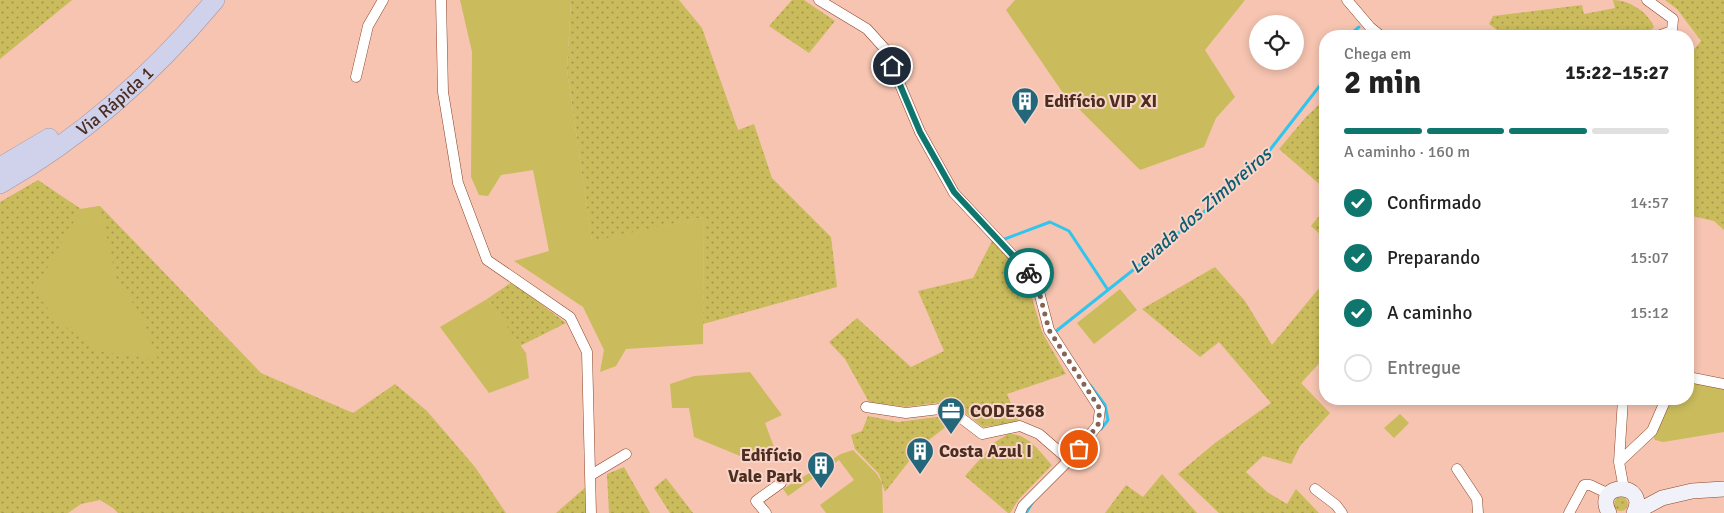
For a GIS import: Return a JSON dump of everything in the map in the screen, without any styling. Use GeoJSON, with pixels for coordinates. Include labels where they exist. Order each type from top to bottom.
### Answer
{"type":"FeatureCollection","features":[{"type":"Feature","properties":{"kind":"highway","name":"Via Rápida 1"},"geometry":{"type":"LineString","coordinates":[[0,184],[123,80],[198,0]]}},
{"type":"Feature","properties":{"kind":"highway","name":"Via Rápida 1"},"geometry":{"type":"LineString","coordinates":[[0,167],[34,155],[71,138],[131,90],[215,0]]}},
{"type":"Feature","properties":{"kind":"main road"},"geometry":{"type":"LineString","coordinates":[[1607,507],[1615,489],[1662,498]]}},
{"type":"Feature","properties":{"kind":"main road"},"geometry":{"type":"LineString","coordinates":[[1634,513],[1662,498],[1692,491],[1724,489]]}},
{"type":"Feature","properties":{"kind":"main road"},"geometry":{"type":"LineString","coordinates":[[1629,492],[1637,505],[1634,513]]}},
{"type":"Feature","properties":{"kind":"street"},"geometry":{"type":"LineString","coordinates":[[356,77],[368,26],[383,0]]}},
{"type":"Feature","properties":{"kind":"street"},"geometry":{"type":"LineString","coordinates":[[441,0],[443,92],[458,183],[488,260],[570,317],[587,352],[591,513]]}},
{"type":"Feature","properties":{"kind":"street"},"geometry":{"type":"LineString","coordinates":[[819,0],[867,29],[885,49],[920,132],[954,192],[1036,280],[1049,330],[1100,409],[1098,425],[1069,460],[1023,506],[1020,513]]}},
{"type":"Feature","properties":{"kind":"street"},"geometry":{"type":"LineString","coordinates":[[1347,0],[1374,30]]}},
{"type":"Feature","properties":{"kind":"street"},"geometry":{"type":"LineString","coordinates":[[1647,0],[1673,19],[1672,30]]}},
{"type":"Feature","properties":{"kind":"street"},"geometry":{"type":"LineString","coordinates":[[1694,379],[1724,384]]}},
{"type":"Feature","properties":{"kind":"street"},"geometry":{"type":"LineString","coordinates":[[1623,405],[1619,462],[1629,492]]}},
{"type":"Feature","properties":{"kind":"street"},"geometry":{"type":"LineString","coordinates":[[1619,462],[1652,431],[1663,405]]}},
{"type":"Feature","properties":{"kind":"street"},"geometry":{"type":"LineString","coordinates":[[866,407],[906,413],[948,408],[982,434],[1020,426],[1038,434],[1069,460]]}},
{"type":"Feature","properties":{"kind":"street"},"geometry":{"type":"LineString","coordinates":[[591,475],[626,454]]}},
{"type":"Feature","properties":{"kind":"street"},"geometry":{"type":"LineString","coordinates":[[1457,469],[1477,499],[1478,513]]}},
{"type":"Feature","properties":{"kind":"street"},"geometry":{"type":"LineString","coordinates":[[766,513],[756,501],[781,483]]}},
{"type":"Feature","properties":{"kind":"street"},"geometry":{"type":"LineString","coordinates":[[1568,513],[1584,485],[1590,485],[1607,507]]}},
{"type":"Feature","properties":{"kind":"street"},"geometry":{"type":"LineString","coordinates":[[1315,489],[1336,505],[1342,513]]}},
{"type":"Feature","properties":{"kind":"shaded area"},"geometry":{"type":"Polygon","coordinates":[[[0,0],[72,0],[0,59],[0,0]]]}},
{"type":"Feature","properties":{"kind":"shaded area"},"geometry":{"type":"Polygon","coordinates":[[[460,0],[571,0],[567,70],[592,241],[704,217],[703,344],[626,349],[616,366],[600,372],[604,350],[583,307],[514,261],[549,251],[533,170],[501,175],[488,196],[479,195],[471,177],[472,52],[460,0]]]}},
{"type":"Feature","properties":{"kind":"shaded area"},"geometry":{"type":"Polygon","coordinates":[[[571,0],[679,0],[702,28],[738,130],[754,124],[772,178],[831,237],[837,287],[703,324],[704,217],[592,242],[567,70],[571,0]]]}},
{"type":"Feature","properties":{"kind":"shaded area"},"geometry":{"type":"Polygon","coordinates":[[[792,0],[804,0],[835,21],[809,53],[769,26],[792,0]]]}},
{"type":"Feature","properties":{"kind":"shaded area"},"geometry":{"type":"Polygon","coordinates":[[[1015,0],[1245,0],[1205,50],[1235,97],[1216,118],[1204,147],[1140,170],[1063,93],[1006,10],[1015,0]]]}},
{"type":"Feature","properties":{"kind":"shaded area"},"geometry":{"type":"Polygon","coordinates":[[[1613,0],[1625,2],[1643,12],[1654,27],[1651,30],[1497,30],[1489,24],[1493,16],[1582,5],[1584,14],[1615,8],[1613,0]]]}},
{"type":"Feature","properties":{"kind":"shaded area"},"geometry":{"type":"Polygon","coordinates":[[[1665,0],[1724,0],[1724,230],[1714,221],[1694,216],[1694,50],[1701,41],[1677,9],[1665,0]]]}},
{"type":"Feature","properties":{"kind":"shaded area"},"geometry":{"type":"Polygon","coordinates":[[[1319,105],[1319,184],[1279,149],[1319,105]]]}},
{"type":"Feature","properties":{"kind":"shaded area"},"geometry":{"type":"Polygon","coordinates":[[[38,180],[81,209],[100,206],[261,373],[353,413],[395,384],[427,411],[475,467],[506,513],[118,513],[100,500],[81,504],[68,513],[0,513],[0,202],[38,180]]]}},
{"type":"Feature","properties":{"kind":"shaded area"},"geometry":{"type":"Polygon","coordinates":[[[100,206],[116,277],[142,317],[158,360],[97,351],[57,320],[34,291],[81,209],[100,206]]]}},
{"type":"Feature","properties":{"kind":"shaded area"},"geometry":{"type":"Polygon","coordinates":[[[1319,216],[1319,233],[1311,226],[1319,216]]]}},
{"type":"Feature","properties":{"kind":"shaded area"},"geometry":{"type":"Polygon","coordinates":[[[993,239],[1028,284],[1042,332],[1066,374],[1007,394],[1019,422],[983,427],[950,401],[906,407],[869,402],[845,359],[829,342],[857,318],[911,367],[944,351],[918,291],[973,278],[993,239]]]}},
{"type":"Feature","properties":{"kind":"shaded area"},"geometry":{"type":"Polygon","coordinates":[[[1215,267],[1245,301],[1272,345],[1319,288],[1319,364],[1301,383],[1319,402],[1319,405],[1322,405],[1330,413],[1300,446],[1291,464],[1263,456],[1246,472],[1267,492],[1287,504],[1296,489],[1319,513],[1219,513],[1178,474],[1215,443],[1271,403],[1219,342],[1200,357],[1142,309],[1215,267]]]}},
{"type":"Feature","properties":{"kind":"shaded area"},"geometry":{"type":"Polygon","coordinates":[[[512,282],[566,323],[520,346],[487,299],[512,282]]]}},
{"type":"Feature","properties":{"kind":"shaded area"},"geometry":{"type":"Polygon","coordinates":[[[1120,289],[1137,310],[1094,344],[1077,323],[1120,289]]]}},
{"type":"Feature","properties":{"kind":"shaded area"},"geometry":{"type":"Polygon","coordinates":[[[487,299],[526,353],[529,378],[489,393],[440,327],[487,299]]]}},
{"type":"Feature","properties":{"kind":"shaded area"},"geometry":{"type":"Polygon","coordinates":[[[750,372],[782,415],[765,423],[774,447],[740,456],[694,437],[689,408],[672,408],[670,384],[694,376],[750,372]]]}},
{"type":"Feature","properties":{"kind":"shaded area"},"geometry":{"type":"Polygon","coordinates":[[[1694,383],[1724,386],[1724,432],[1663,442],[1655,440],[1653,436],[1666,405],[1694,405],[1694,383]]]}},
{"type":"Feature","properties":{"kind":"shaded area"},"geometry":{"type":"Polygon","coordinates":[[[1400,414],[1409,423],[1394,438],[1384,428],[1400,414]]]}},
{"type":"Feature","properties":{"kind":"shaded area"},"geometry":{"type":"Polygon","coordinates":[[[868,416],[898,422],[937,417],[945,418],[951,423],[921,446],[885,492],[879,474],[855,449],[851,435],[862,431],[868,416]]]}},
{"type":"Feature","properties":{"kind":"shaded area"},"geometry":{"type":"Polygon","coordinates":[[[1008,434],[1028,440],[1052,465],[1019,499],[1010,513],[965,476],[995,442],[1008,434]]]}},
{"type":"Feature","properties":{"kind":"shaded area"},"geometry":{"type":"Polygon","coordinates":[[[853,450],[877,474],[882,483],[883,513],[826,513],[820,505],[854,480],[839,460],[788,496],[783,489],[841,454],[853,450]]]}},
{"type":"Feature","properties":{"kind":"shaded area"},"geometry":{"type":"Polygon","coordinates":[[[624,467],[650,513],[609,513],[607,474],[624,467]]]}},
{"type":"Feature","properties":{"kind":"shaded area"},"geometry":{"type":"Polygon","coordinates":[[[1162,474],[1197,513],[1105,513],[1126,485],[1143,497],[1162,474]]]}},
{"type":"Feature","properties":{"kind":"shaded area"},"geometry":{"type":"Polygon","coordinates":[[[666,478],[693,513],[670,513],[654,488],[666,478]]]}},
{"type":"Feature","properties":{"kind":"shaded area"},"geometry":{"type":"Polygon","coordinates":[[[587,486],[587,513],[556,513],[587,486]]]}},
{"type":"Feature","properties":{"kind":"shaded area"},"geometry":{"type":"Polygon","coordinates":[[[1618,497],[1624,497],[1628,504],[1624,511],[1618,511],[1614,507],[1614,501],[1618,497]]]}},
{"type":"Feature","properties":{"kind":"waterway","name":"Levada dos Zimbreiros"},"geometry":{"type":"LineString","coordinates":[[1355,30],[1359,27]]}},
{"type":"Feature","properties":{"kind":"waterway","name":"Levada dos Zimbreiros"},"geometry":{"type":"LineString","coordinates":[[1056,334],[1055,332],[1218,200],[1269,151],[1319,87]]}},
{"type":"Feature","properties":{"kind":"waterway","name":"Levada dos Zimbreiros"},"geometry":{"type":"LineString","coordinates":[[1001,239],[1050,222],[1069,231],[1108,290]]}},
{"type":"Feature","properties":{"kind":"waterway","name":"Levada dos Zimbreiros"},"geometry":{"type":"LineString","coordinates":[[1090,385],[1105,405],[1108,420],[1101,429]]}},
{"type":"Feature","properties":{"kind":"waterway","name":"Levada dos Zimbreiros"},"geometry":{"type":"LineString","coordinates":[[1026,513],[1032,503]]}},
{"type":"Feature","properties":{"kind":"way so far"},"geometry":{"type":"LineString","coordinates":[[1029,273],[1036,280],[1049,330],[1100,409],[1098,425],[1079,449]]}},
{"type":"Feature","properties":{"kind":"place","name":"Edifício VIP XI"},"geometry":{"type":"Point","coordinates":[1025,125]}},
{"type":"Feature","properties":{"kind":"place","name":"CODE368"},"geometry":{"type":"Point","coordinates":[951,435]}},
{"type":"Feature","properties":{"kind":"place","name":"Costa Azul I"},"geometry":{"type":"Point","coordinates":[920,475]}},
{"type":"Feature","properties":{"kind":"place","name":"Edifício Vale Park"},"geometry":{"type":"Point","coordinates":[821,489]}},
{"type":"Feature","properties":{"kind":"route"},"geometry":{"type":"LineString","coordinates":[[892,66],[920,132],[954,192],[1029,273]]}}]}
